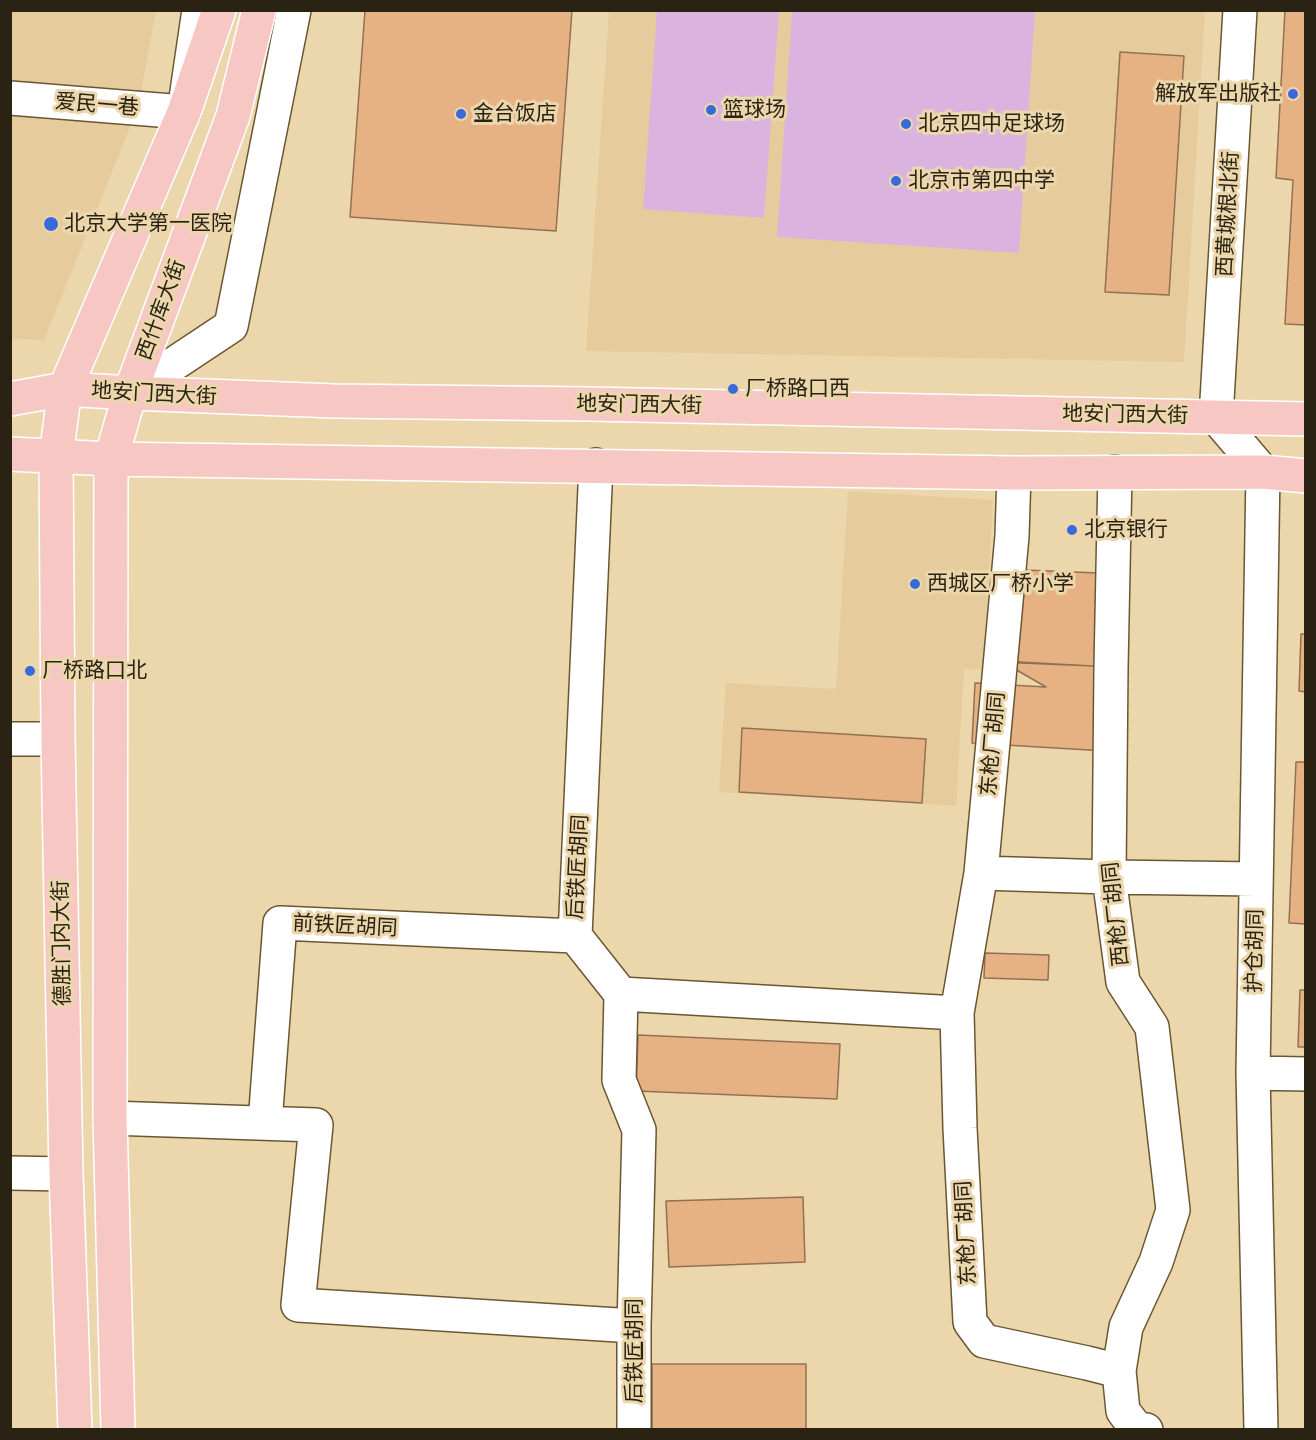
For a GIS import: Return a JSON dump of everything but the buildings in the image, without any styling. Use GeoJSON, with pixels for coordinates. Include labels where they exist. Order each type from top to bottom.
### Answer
{"type":"FeatureCollection","features":[{"type":"Feature","properties":{"kind":"main road"},"geometry":{"type":"LineString","coordinates":[[65,389],[184,112],[219,10]]}},
{"type":"Feature","properties":{"kind":"main road","name":"西什库大街"},"geometry":{"type":"LineString","coordinates":[[130,393],[233,116],[259,10]]}},
{"type":"Feature","properties":{"kind":"main road","name":"地安门西大街"},"geometry":{"type":"LineString","coordinates":[[10,399],[65,389],[334,401],[1305,419]]}},
{"type":"Feature","properties":{"kind":"main road","name":"德胜门内大街"},"geometry":{"type":"LineString","coordinates":[[65,389],[56,456],[58,739],[66,1174],[75,1430]]}},
{"type":"Feature","properties":{"kind":"main road"},"geometry":{"type":"LineString","coordinates":[[118,1430],[110,1118],[111,459],[130,393]]}},
{"type":"Feature","properties":{"kind":"main road"},"geometry":{"type":"LineString","coordinates":[[10,454],[111,459],[1014,473],[1263,472],[1305,476]]}},
{"type":"Feature","properties":{"kind":"main road"},"geometry":{"type":"LineString","coordinates":[[74,1392],[118,1391]]}},
{"type":"Feature","properties":{"kind":"street"},"geometry":{"type":"LineString","coordinates":[[184,112],[199,10]]}},
{"type":"Feature","properties":{"kind":"street","name":"西什库大街"},"geometry":{"type":"LineString","coordinates":[[130,393],[231,326],[294,10]]}},
{"type":"Feature","properties":{"kind":"street","name":"西黄城根北街"},"geometry":{"type":"LineString","coordinates":[[1216,417],[1240,10]]}},
{"type":"Feature","properties":{"kind":"street","name":"爱民一巷"},"geometry":{"type":"LineString","coordinates":[[10,98],[184,112]]}},
{"type":"Feature","properties":{"kind":"street"},"geometry":{"type":"LineString","coordinates":[[1216,417],[1263,472]]}},
{"type":"Feature","properties":{"kind":"street","name":"后铁匠胡同"},"geometry":{"type":"LineString","coordinates":[[596,465],[575,936],[621,994],[619,1080],[639,1130],[634,1430]]}},
{"type":"Feature","properties":{"kind":"street","name":"西枪厂胡同"},"geometry":{"type":"LineString","coordinates":[[1115,472],[1109,878],[1123,982],[1152,1027],[1173,1210],[1156,1262],[1126,1327],[1119,1371],[1123,1411],[1137,1429],[1146,1430]]}},
{"type":"Feature","properties":{"kind":"street","name":"护仓胡同"},"geometry":{"type":"LineString","coordinates":[[1261,1430],[1253,1072],[1263,472]]}},
{"type":"Feature","properties":{"kind":"street","name":"东枪厂胡同"},"geometry":{"type":"LineString","coordinates":[[1014,473],[1012,536],[981,873],[957,1013],[960,1128],[970,1322],[984,1341],[1119,1371]]}},
{"type":"Feature","properties":{"kind":"street"},"geometry":{"type":"LineString","coordinates":[[10,739],[58,739]]}},
{"type":"Feature","properties":{"kind":"street"},"geometry":{"type":"LineString","coordinates":[[981,873],[1109,878],[1256,879]]}},
{"type":"Feature","properties":{"kind":"street","name":"前铁匠胡同"},"geometry":{"type":"LineString","coordinates":[[265,1123],[280,923],[575,936]]}},
{"type":"Feature","properties":{"kind":"street"},"geometry":{"type":"LineString","coordinates":[[621,994],[957,1013]]}},
{"type":"Feature","properties":{"kind":"street"},"geometry":{"type":"LineString","coordinates":[[1253,1072],[1305,1074]]}},
{"type":"Feature","properties":{"kind":"street"},"geometry":{"type":"LineString","coordinates":[[110,1118],[316,1125],[298,1305],[634,1326]]}},
{"type":"Feature","properties":{"kind":"street"},"geometry":{"type":"LineString","coordinates":[[10,1173],[66,1174]]}},
{"type":"Feature","properties":{"kind":"shaded area","name":"北京大学第一医院"},"geometry":{"type":"Polygon","coordinates":[[[11,11],[156,11],[138,108],[44,340],[11,339],[11,11]]]}},
{"type":"Feature","properties":{"kind":"shaded area","name":"北京市第四中学"},"geometry":{"type":"Polygon","coordinates":[[[609,11],[1205,11],[1184,362],[586,351],[609,11]]]}},
{"type":"Feature","properties":{"kind":"shaded area","name":"篮球场"},"geometry":{"type":"Polygon","coordinates":[[[657,11],[779,11],[764,218],[643,209],[657,11]]]}},
{"type":"Feature","properties":{"kind":"shaded area","name":"北京四中足球场"},"geometry":{"type":"Polygon","coordinates":[[[792,11],[1035,11],[1019,253],[777,237],[792,11]]]}},
{"type":"Feature","properties":{"kind":"shaded area","name":"西城区厂桥小学"},"geometry":{"type":"Polygon","coordinates":[[[848,491],[993,500],[983,670],[964,669],[956,806],[719,792],[726,683],[836,689],[848,491]]]}},
{"type":"Feature","properties":{"kind":"place","name":"解放军出版社"},"geometry":{"type":"Point","coordinates":[1293,94]}},
{"type":"Feature","properties":{"kind":"place","name":"篮球场"},"geometry":{"type":"Point","coordinates":[711,110]}},
{"type":"Feature","properties":{"kind":"place","name":"金台饭店"},"geometry":{"type":"Point","coordinates":[461,114]}},
{"type":"Feature","properties":{"kind":"place","name":"北京四中足球场"},"geometry":{"type":"Point","coordinates":[906,124]}},
{"type":"Feature","properties":{"kind":"place","name":"北京市第四中学"},"geometry":{"type":"Point","coordinates":[896,181]}},
{"type":"Feature","properties":{"kind":"place","name":"北京大学第一医院"},"geometry":{"type":"Point","coordinates":[51,224]}},
{"type":"Feature","properties":{"kind":"place","name":"厂桥路口西"},"geometry":{"type":"Point","coordinates":[733,389]}},
{"type":"Feature","properties":{"kind":"place","name":"北京银行"},"geometry":{"type":"Point","coordinates":[1072,530]}},
{"type":"Feature","properties":{"kind":"place","name":"西城区厂桥小学"},"geometry":{"type":"Point","coordinates":[915,584]}},
{"type":"Feature","properties":{"kind":"place","name":"厂桥路口北"},"geometry":{"type":"Point","coordinates":[30,671]}}]}
